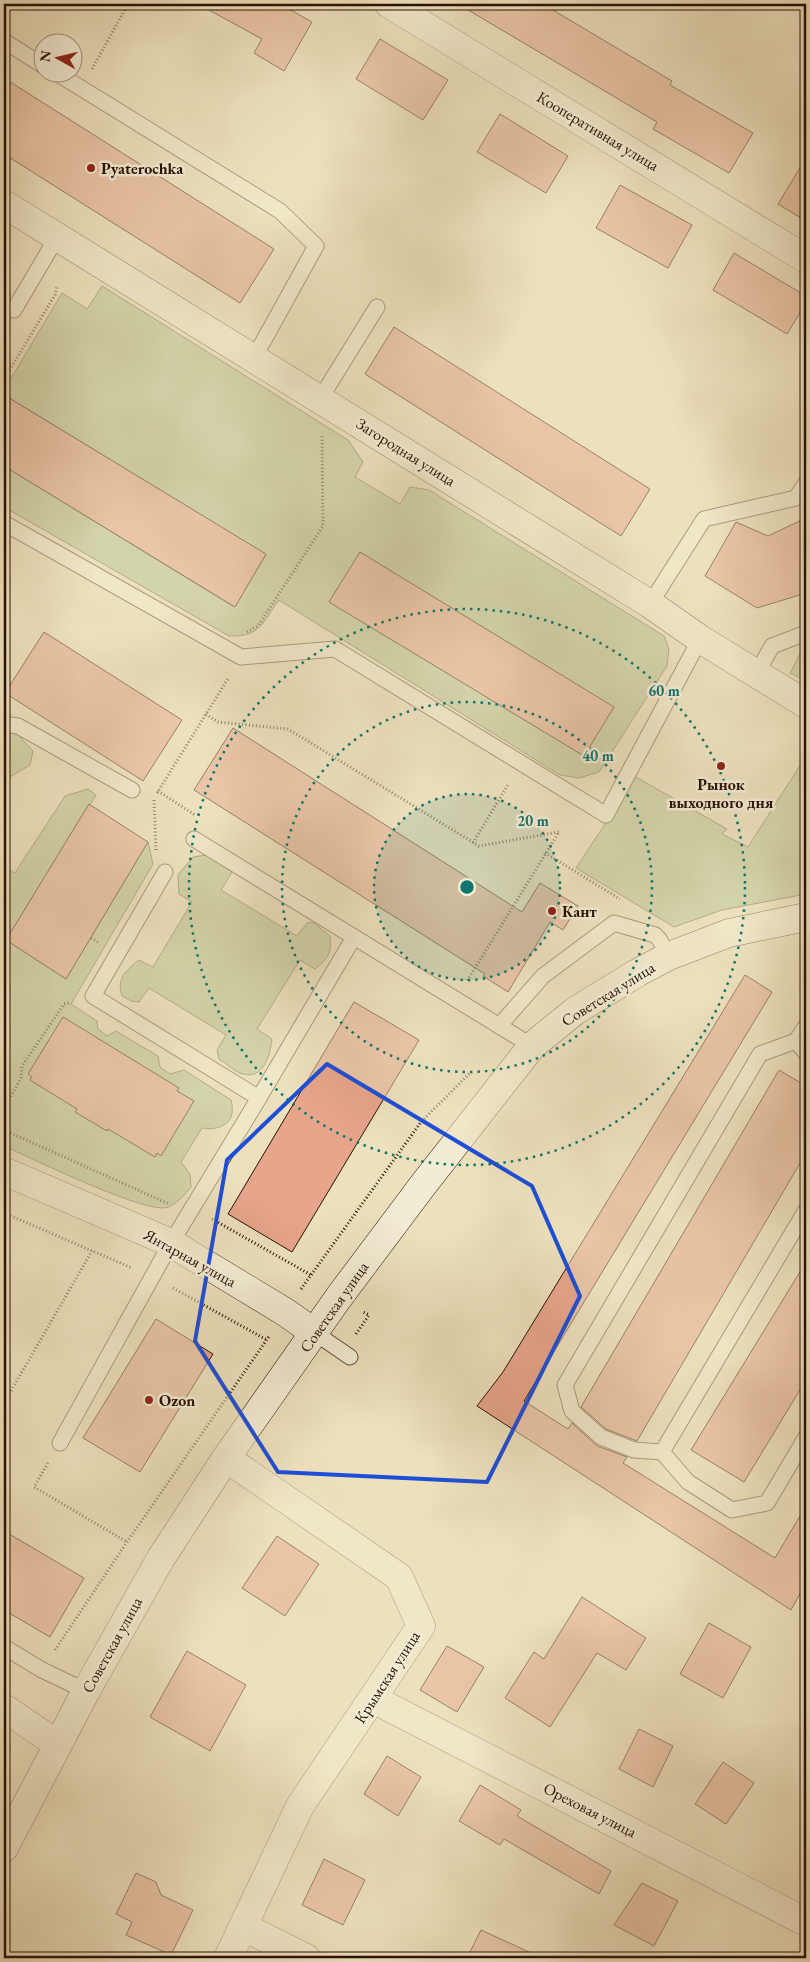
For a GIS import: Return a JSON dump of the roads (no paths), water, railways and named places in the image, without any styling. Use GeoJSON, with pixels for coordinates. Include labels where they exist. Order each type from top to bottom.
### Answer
{"type":"FeatureCollection","features":[{"type":"Feature","properties":{"kind":"street","name":"Кооперативная улица"},"geometry":{"type":"LineString","coordinates":[[389,4],[806,259]]}},
{"type":"Feature","properties":{"kind":"street","name":"Загородная улица"},"geometry":{"type":"LineString","coordinates":[[4,204],[650,604],[700,639],[806,704]]}},
{"type":"Feature","properties":{"kind":"street","name":"Советская улица"},"geometry":{"type":"LineString","coordinates":[[4,1848],[86,1691],[161,1558],[226,1458],[315,1334],[339,1297],[417,1193],[532,1046],[575,1012],[637,973],[669,956],[729,933],[806,917]]}},
{"type":"Feature","properties":{"kind":"street","name":"Янтарная улица"},"geometry":{"type":"LineString","coordinates":[[4,1171],[171,1244],[285,1312],[315,1334]]}},
{"type":"Feature","properties":{"kind":"street","name":"Крымская улица"},"geometry":{"type":"LineString","coordinates":[[226,1458],[399,1577],[421,1626],[300,1806],[228,1958]]}},
{"type":"Feature","properties":{"kind":"street","name":"Ореховая улица"},"geometry":{"type":"LineString","coordinates":[[373,1699],[806,1922]]}},
{"type":"Feature","properties":{"kind":"street"},"geometry":{"type":"LineString","coordinates":[[4,1708],[58,1744]]}},
{"type":"Feature","properties":{"kind":"street"},"geometry":{"type":"LineString","coordinates":[[244,1926],[306,1958]]}},
{"type":"Feature","properties":{"kind":"lane"},"geometry":{"type":"LineString","coordinates":[[4,41],[32,59]]}},
{"type":"Feature","properties":{"kind":"lane"},"geometry":{"type":"LineString","coordinates":[[71,82],[280,210],[316,246],[254,358]]}},
{"type":"Feature","properties":{"kind":"lane"},"geometry":{"type":"LineString","coordinates":[[14,310],[57,236]]}},
{"type":"Feature","properties":{"kind":"lane"},"geometry":{"type":"LineString","coordinates":[[320,399],[377,306]]}},
{"type":"Feature","properties":{"kind":"lane"},"geometry":{"type":"LineString","coordinates":[[650,604],[704,519],[796,498],[806,483]]}},
{"type":"Feature","properties":{"kind":"lane"},"geometry":{"type":"LineString","coordinates":[[4,522],[240,657],[335,650],[606,815],[700,639]]}},
{"type":"Feature","properties":{"kind":"lane"},"geometry":{"type":"LineString","coordinates":[[757,673],[772,646],[806,633]]}},
{"type":"Feature","properties":{"kind":"lane"},"geometry":{"type":"LineString","coordinates":[[4,724],[18,726],[132,790]]}},
{"type":"Feature","properties":{"kind":"lane"},"geometry":{"type":"LineString","coordinates":[[194,839],[532,1046]]}},
{"type":"Feature","properties":{"kind":"lane"},"geometry":{"type":"LineString","coordinates":[[166,872],[94,996],[259,1098]]}},
{"type":"Feature","properties":{"kind":"lane"},"geometry":{"type":"LineString","coordinates":[[499,1026],[543,976],[614,923],[655,935],[669,956]]}},
{"type":"Feature","properties":{"kind":"lane"},"geometry":{"type":"LineString","coordinates":[[60,1443],[171,1244],[354,937]]}},
{"type":"Feature","properties":{"kind":"lane"},"geometry":{"type":"LineString","coordinates":[[806,1026],[796,1041],[760,1054],[565,1385],[572,1411],[601,1437],[634,1450],[662,1452],[688,1482],[732,1510],[767,1503],[806,1437]]}},
{"type":"Feature","properties":{"kind":"lane"},"geometry":{"type":"LineString","coordinates":[[796,1041],[806,1053]]}},
{"type":"Feature","properties":{"kind":"lane"},"geometry":{"type":"LineString","coordinates":[[662,1452],[806,1210]]}},
{"type":"Feature","properties":{"kind":"lane"},"geometry":{"type":"LineString","coordinates":[[315,1334],[350,1357]]}},
{"type":"Feature","properties":{"kind":"lane"},"geometry":{"type":"LineString","coordinates":[[4,1647],[42,1670],[86,1691]]}},
{"type":"Feature","properties":{"kind":"place","name":"Pyaterochka"},"geometry":{"type":"Point","coordinates":[91,168]}},
{"type":"Feature","properties":{"kind":"place","name":"Рынок выходного дня"},"geometry":{"type":"Point","coordinates":[721,766]}},
{"type":"Feature","properties":{"kind":"place","name":"Кант"},"geometry":{"type":"Point","coordinates":[552,911]}},
{"type":"Feature","properties":{"kind":"place","name":"Ozon"},"geometry":{"type":"Point","coordinates":[149,1400]}}]}
